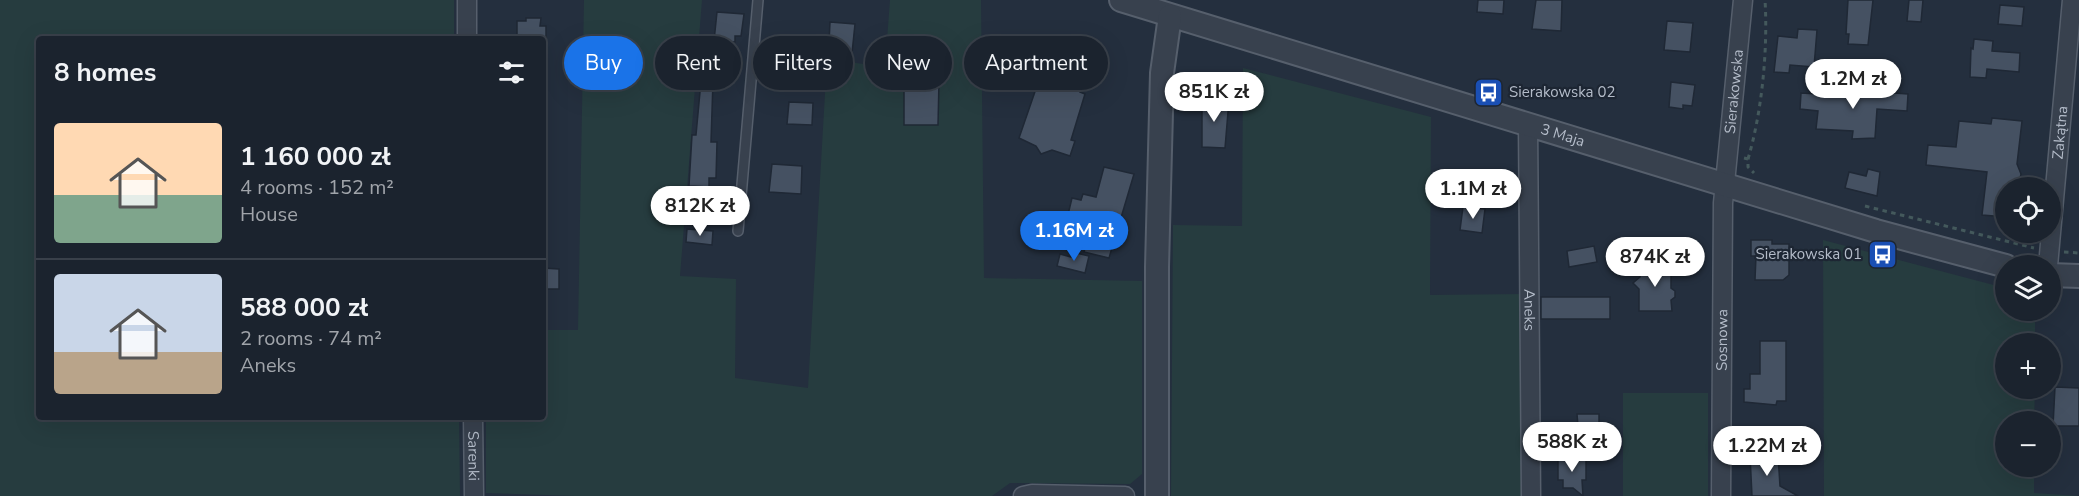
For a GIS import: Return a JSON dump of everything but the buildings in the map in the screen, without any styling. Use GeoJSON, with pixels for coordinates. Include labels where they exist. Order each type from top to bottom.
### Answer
{"type":"FeatureCollection","features":[{"type":"Feature","properties":{"kind":"street"},"geometry":{"type":"LineString","coordinates":[[467,0],[467,36]]}},
{"type":"Feature","properties":{"kind":"street","name":"3 Maja"},"geometry":{"type":"LineString","coordinates":[[1120,0],[1726,183],[1876,231],[1995,263]]}},
{"type":"Feature","properties":{"kind":"street","name":"Sierakowska"},"geometry":{"type":"LineString","coordinates":[[1726,183],[1743,0]]}},
{"type":"Feature","properties":{"kind":"street","name":"Zakątna"},"geometry":{"type":"LineString","coordinates":[[2049,255],[2072,0]]}},
{"type":"Feature","properties":{"kind":"street"},"geometry":{"type":"LineString","coordinates":[[1157,496],[1157,267],[1162,73],[1170,16]]}},
{"type":"Feature","properties":{"kind":"street","name":"Aneks"},"geometry":{"type":"LineString","coordinates":[[1528,124],[1531,496]]}},
{"type":"Feature","properties":{"kind":"street","name":"Sosnowa"},"geometry":{"type":"LineString","coordinates":[[1721,496],[1721,322],[1726,183]]}},
{"type":"Feature","properties":{"kind":"street"},"geometry":{"type":"LineString","coordinates":[[2061,275],[2079,276]]}},
{"type":"Feature","properties":{"kind":"street","name":"Sarenki"},"geometry":{"type":"LineString","coordinates":[[472,420],[474,496]]}},
{"type":"Feature","properties":{"kind":"street"},"geometry":{"type":"LineString","coordinates":[[1023,496],[1032,494],[1125,496]]}},
{"type":"Feature","properties":{"kind":"lane"},"geometry":{"type":"LineString","coordinates":[[738,231],[758,0]]}},
{"type":"Feature","properties":{"kind":"path"},"geometry":{"type":"LineString","coordinates":[[1759,179],[1748,167],[1748,159],[1759,110],[1766,21],[1765,0]]}},
{"type":"Feature","properties":{"kind":"path"},"geometry":{"type":"LineString","coordinates":[[1736,158],[1748,159]]}},
{"type":"Feature","properties":{"kind":"path"},"geometry":{"type":"LineString","coordinates":[[1862,206],[2035,255]]}},
{"type":"Feature","properties":{"kind":"path"},"geometry":{"type":"LineString","coordinates":[[2061,257],[2079,253]]}},
{"type":"Feature","properties":{"kind":"green space"},"geometry":{"type":"Polygon","coordinates":[[[0,0],[454,0],[454,36],[36,36],[36,420],[459,420],[460,496],[0,496],[0,0]]]}},
{"type":"Feature","properties":{"kind":"green space"},"geometry":{"type":"Polygon","coordinates":[[[584,0],[702,0],[699,36],[655,36],[655,90],[695,90],[680,276],[736,279],[735,378],[808,388],[825,90],[853,90],[853,63],[865,64],[865,90],[952,90],[952,36],[887,36],[890,0],[981,0],[981,36],[964,36],[964,90],[982,90],[984,278],[1142,281],[1142,474],[1130,484],[1010,483],[992,496],[574,496],[486,493],[486,420],[546,420],[546,330],[578,330],[582,90],[643,90],[643,36],[583,36],[584,0]]]}},
{"type":"Feature","properties":{"kind":"green space"},"geometry":{"type":"Polygon","coordinates":[[[1243,68],[1431,117],[1430,295],[1523,294],[1524,496],[1171,496],[1173,225],[1242,226],[1243,68]]]}},
{"type":"Feature","properties":{"kind":"green space"},"geometry":{"type":"Polygon","coordinates":[[[1823,240],[1995,285],[1995,321],[2035,321],[2035,333],[1995,333],[1995,399],[2035,399],[2034,411],[1995,411],[1995,477],[2034,477],[2034,493],[2079,496],[1824,496],[1823,240]]]}},
{"type":"Feature","properties":{"kind":"green space"},"geometry":{"type":"Polygon","coordinates":[[[1623,393],[1708,393],[1708,496],[1623,496],[1623,393]]]}},
{"type":"Feature","properties":{"kind":"place","name":"Sierakowska 02"},"geometry":{"type":"Point","coordinates":[1488,92]}},
{"type":"Feature","properties":{"kind":"place","name":"Sierakowska 01"},"geometry":{"type":"Point","coordinates":[1883,254]}}]}
